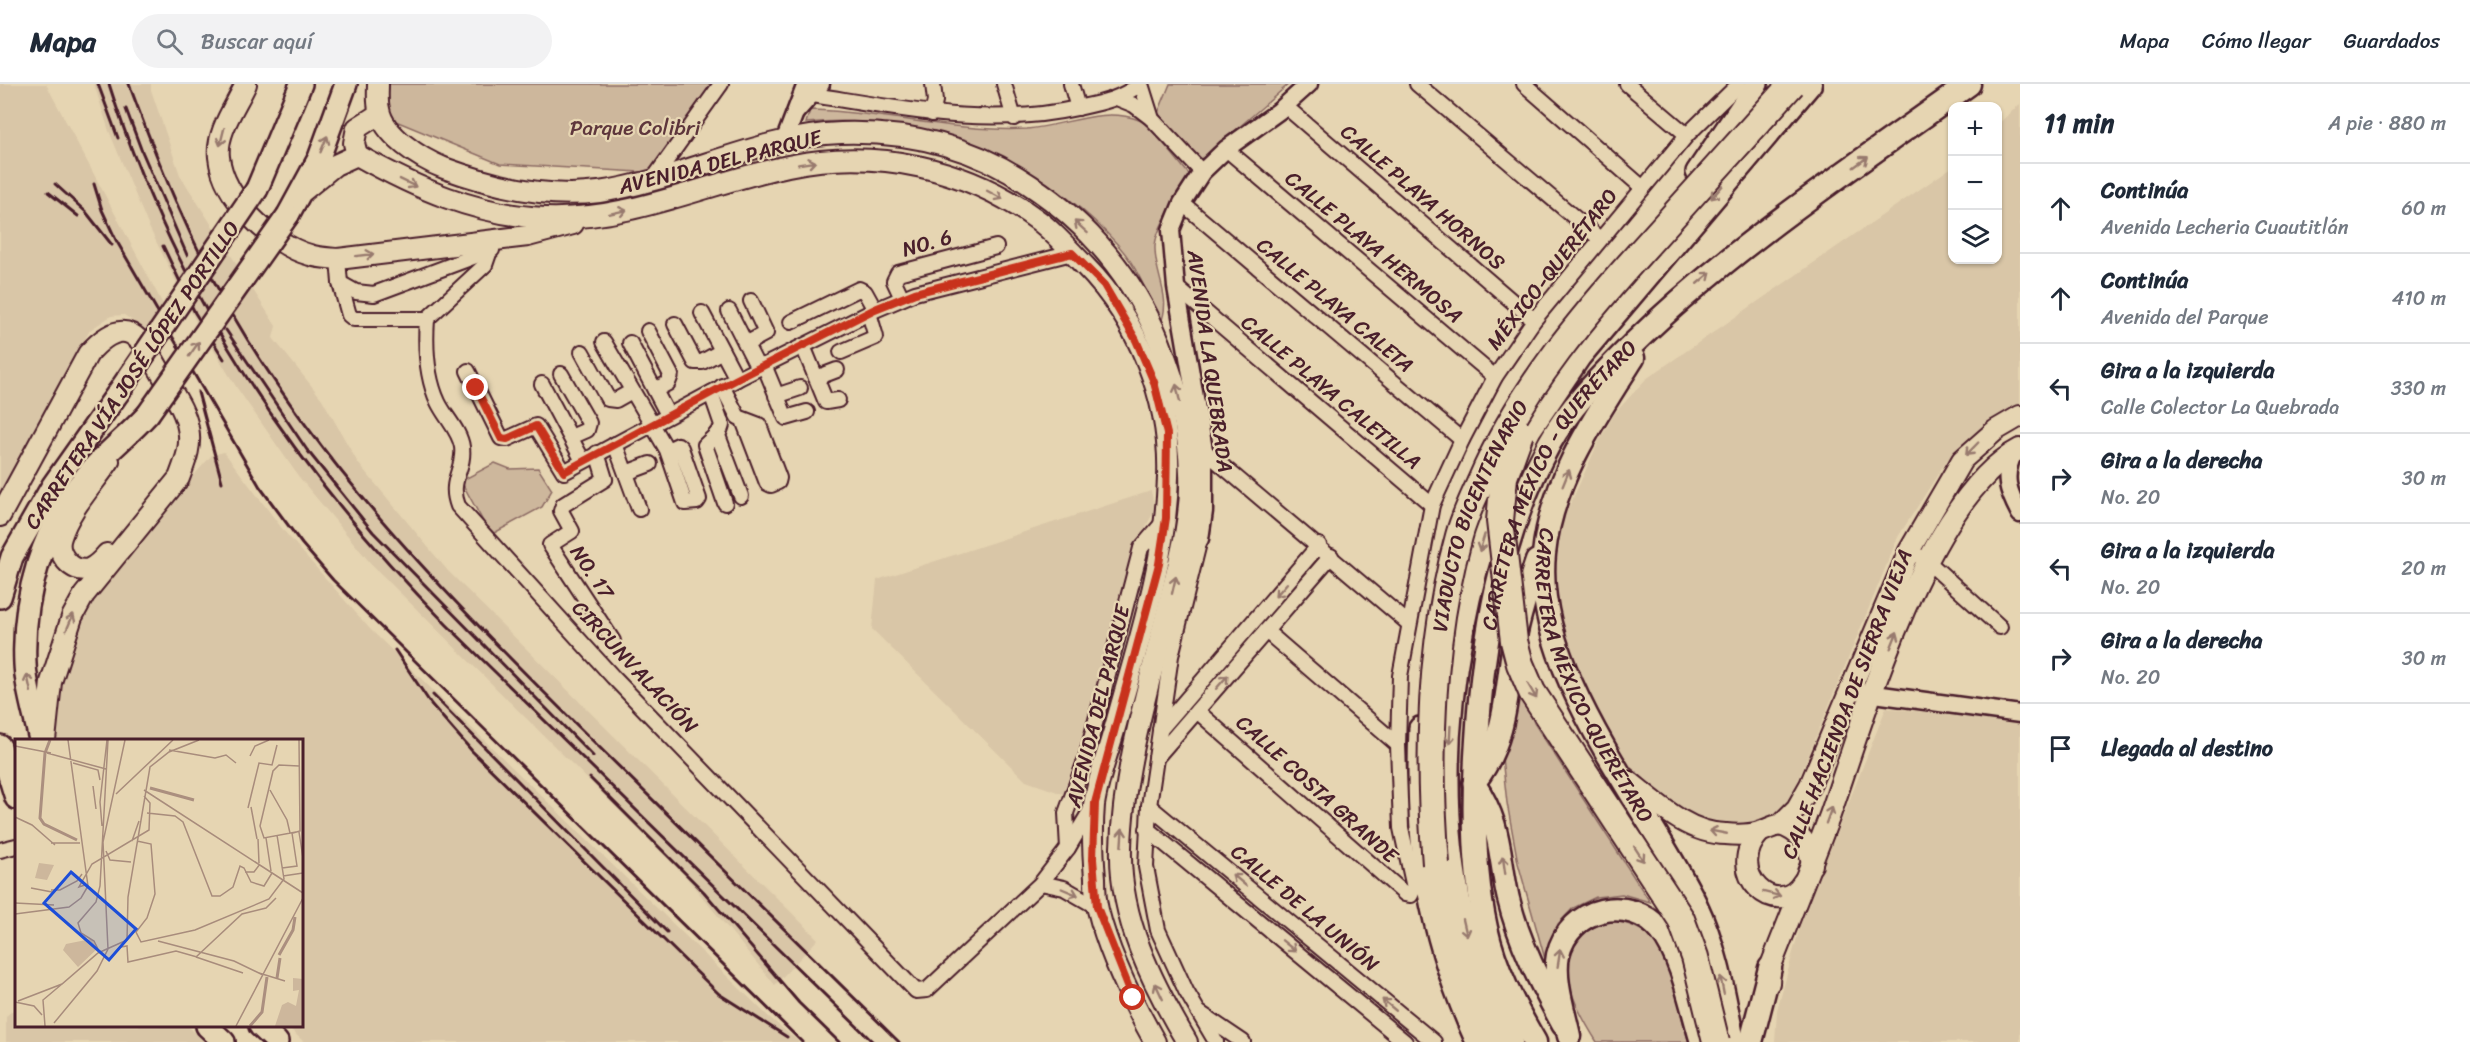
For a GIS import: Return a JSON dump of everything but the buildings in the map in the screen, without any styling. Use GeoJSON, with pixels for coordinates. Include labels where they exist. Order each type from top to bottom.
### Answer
{"type":"FeatureCollection","features":[{"type":"Feature","properties":{"kind":"highway","name":"CARRETERA MÉXICO - QUERÉTARO"},"geometry":{"type":"LineString","coordinates":[[1512,1042],[1493,1010],[1465,931],[1453,861],[1448,793],[1452,693],[1460,637],[1482,542],[1504,481],[1530,429],[1578,357],[1792,94],[1810,84]]}},
{"type":"Feature","properties":{"kind":"highway","name":"CARRETERA MÉXICO - QUERÉTARO"},"geometry":{"type":"LineString","coordinates":[[1535,1042],[1513,1005],[1486,927],[1474,783],[1479,696],[1490,621],[1504,554],[1526,495],[1550,442],[1580,401],[1661,317],[1705,276],[1969,84]]}},
{"type":"Feature","properties":{"kind":"highway"},"geometry":{"type":"LineString","coordinates":[[1652,223],[1792,94]]}},
{"type":"Feature","properties":{"kind":"highway","name":"VIADUCTO BICENTENARIO"},"geometry":{"type":"LineString","coordinates":[[1488,1042],[1461,973],[1450,937],[1436,864],[1430,793],[1434,694],[1443,613],[1459,534],[1490,460],[1514,413],[1536,379],[1595,303],[1792,94]]}},
{"type":"Feature","properties":{"kind":"highway"},"geometry":{"type":"LineString","coordinates":[[1595,303],[1524,423],[1504,477],[1500,521],[1514,641],[1520,664],[1532,692],[1681,919],[1695,957],[1716,1042]]}},
{"type":"Feature","properties":{"kind":"highway","name":"CARRETERA MÉXICO-QUERÉTARO"},"geometry":{"type":"LineString","coordinates":[[1661,317],[1584,437],[1553,511],[1543,568],[1548,617],[1566,670],[1618,772],[1694,901],[1709,935],[1733,1042]]}},
{"type":"Feature","properties":{"kind":"highway"},"geometry":{"type":"LineString","coordinates":[[1474,783],[1487,765],[1500,736],[1516,630],[1553,511]]}},
{"type":"Feature","properties":{"kind":"highway"},"geometry":{"type":"LineString","coordinates":[[1571,1039],[1557,975],[1560,948],[1568,933],[1588,916],[1604,909],[1622,908],[1646,916],[1666,937],[1675,957],[1702,1042]]}},
{"type":"Feature","properties":{"kind":"highway"},"geometry":{"type":"LineString","coordinates":[[1751,1042],[1770,968]]}},
{"type":"Feature","properties":{"kind":"main road"},"geometry":{"type":"LineString","coordinates":[[246,84],[222,132],[219,156],[224,179],[234,197],[269,234],[288,247],[310,256],[338,259],[493,244],[546,232],[592,218]]}},
{"type":"Feature","properties":{"kind":"main road","name":"CARRETERA VÍA JOSÉ LÓPEZ PORTILLO"},"geometry":{"type":"LineString","coordinates":[[43,739],[25,666],[26,616],[38,561],[55,521],[86,476],[123,442],[148,414],[288,215],[301,193],[334,121],[346,84]]}},
{"type":"Feature","properties":{"kind":"main road"},"geometry":{"type":"LineString","coordinates":[[301,193],[334,165],[357,155],[354,143],[357,128],[379,114],[378,84]]}},
{"type":"Feature","properties":{"kind":"main road"},"geometry":{"type":"LineString","coordinates":[[1697,172],[1757,84]]}},
{"type":"Feature","properties":{"kind":"main road"},"geometry":{"type":"LineString","coordinates":[[1477,1042],[1451,980],[1437,934],[1422,861],[1417,795],[1422,692],[1452,526],[1477,464],[1504,412],[1554,338],[1775,84]]}},
{"type":"Feature","properties":{"kind":"main road","name":"CARRETERA VÍA JOSÉ LÓPEZ PORTILLO"},"geometry":{"type":"LineString","coordinates":[[0,597],[6,565],[53,485],[257,189],[297,87]]}},
{"type":"Feature","properties":{"kind":"main road","name":"AVENIDA DEL PARQUE"},"geometry":{"type":"LineString","coordinates":[[379,114],[402,143],[435,164],[463,175],[521,190],[561,194],[598,192],[654,178],[785,139],[838,133],[915,136],[979,155],[1033,187],[1092,237],[1121,269],[1138,296],[1175,382],[1187,437],[1192,538],[1125,792],[1121,851],[1125,895],[1139,950],[1165,1005],[1187,1042]]}},
{"type":"Feature","properties":{"kind":"main road","name":"AVENIDA DEL PARQUE"},"geometry":{"type":"LineString","coordinates":[[357,155],[404,181],[453,201],[504,214],[544,218],[592,218],[678,198],[787,166],[836,159],[892,160],[939,170],[991,192],[1042,223],[1104,285],[1119,307],[1154,382],[1167,434],[1166,518],[1159,564],[1095,803],[1093,859],[1097,907],[1114,955],[1155,1042]]}},
{"type":"Feature","properties":{"kind":"main road"},"geometry":{"type":"LineString","coordinates":[[0,516],[88,354],[101,339],[117,332],[132,334],[143,342],[181,409],[188,427],[187,458],[179,478],[84,595],[72,617],[51,682],[43,739]]}},
{"type":"Feature","properties":{"kind":"main road","name":"CALLE HACIENDA DE SIERRA VIEJA"},"geometry":{"type":"LineString","coordinates":[[1618,772],[1663,808],[1694,826],[1723,835],[1760,832],[1770,826],[1780,825],[1797,808],[1810,785],[1851,691],[1918,556],[1962,460],[1996,430],[2020,416]]}},
{"type":"Feature","properties":{"kind":"main road"},"geometry":{"type":"LineString","coordinates":[[123,442],[70,518],[60,539],[60,553],[68,563],[87,570],[98,564],[130,530],[145,521]]}},
{"type":"Feature","properties":{"kind":"main road","name":"CALLE HACIENDA DE SIERRA VIEJA"},"geometry":{"type":"LineString","coordinates":[[1763,1042],[1770,968],[1808,873],[1873,694],[1918,556],[1971,491],[1990,471],[2017,451]]}},
{"type":"Feature","properties":{"kind":"main road"},"geometry":{"type":"LineString","coordinates":[[1,754],[15,795]]}},
{"type":"Feature","properties":{"kind":"main road"},"geometry":{"type":"LineString","coordinates":[[1474,783],[1488,806],[1498,832],[1508,895],[1524,947],[1571,1039]]}},
{"type":"Feature","properties":{"kind":"main road"},"geometry":{"type":"LineString","coordinates":[[1760,832],[1751,843],[1747,857],[1749,876],[1756,886],[1767,894],[1784,896],[1798,889],[1808,873],[1805,842],[1794,831],[1780,825]]}},
{"type":"Feature","properties":{"kind":"main road"},"geometry":{"type":"LineString","coordinates":[[208,1027],[224,1042]]}},
{"type":"Feature","properties":{"kind":"main road"},"geometry":{"type":"LineString","coordinates":[[261,1027],[277,1042]]}},
{"type":"Feature","properties":{"kind":"street"},"geometry":{"type":"LineString","coordinates":[[654,178],[721,84]]}},
{"type":"Feature","properties":{"kind":"street"},"geometry":{"type":"LineString","coordinates":[[932,114],[935,101],[933,84]]}},
{"type":"Feature","properties":{"kind":"street"},"geometry":{"type":"LineString","coordinates":[[1004,84],[1014,118]]}},
{"type":"Feature","properties":{"kind":"street"},"geometry":{"type":"LineString","coordinates":[[1071,84],[1078,108]]}},
{"type":"Feature","properties":{"kind":"street"},"geometry":{"type":"LineString","coordinates":[[785,139],[793,115],[810,88],[932,114],[1014,118],[1044,116],[1119,99],[1141,84],[1150,113]]}},
{"type":"Feature","properties":{"kind":"street"},"geometry":{"type":"LineString","coordinates":[[1150,113],[1154,84]]}},
{"type":"Feature","properties":{"kind":"street","name":"AVENIDA LA QUEBRADA"},"geometry":{"type":"LineString","coordinates":[[1216,1042],[1186,991],[1158,930],[1146,867],[1149,806],[1171,656],[1192,538],[1204,511],[1204,450],[1176,287],[1172,230],[1182,203],[1202,172],[1226,149],[1285,106],[1309,84]]}},
{"type":"Feature","properties":{"kind":"street"},"geometry":{"type":"LineString","coordinates":[[1417,84],[1600,239]]}},
{"type":"Feature","properties":{"kind":"street"},"geometry":{"type":"LineString","coordinates":[[1524,84],[1643,188]]}},
{"type":"Feature","properties":{"kind":"street"},"geometry":{"type":"LineString","coordinates":[[1627,84],[1687,135]]}},
{"type":"Feature","properties":{"kind":"street","name":"MÉXICO-QUERÉTARO"},"geometry":{"type":"LineString","coordinates":[[1411,895],[1414,888],[1401,828],[1398,745],[1400,676],[1408,623],[1432,505],[1495,377],[1534,320],[1687,135],[1738,84]]}},
{"type":"Feature","properties":{"kind":"street"},"geometry":{"type":"LineString","coordinates":[[1119,99],[1150,113],[1202,172]]}},
{"type":"Feature","properties":{"kind":"street","name":"CALLE PLAYA HORNOS"},"geometry":{"type":"LineString","coordinates":[[1285,106],[1534,320]]}},
{"type":"Feature","properties":{"kind":"street","name":"CALLE PLAYA HERMOSA"},"geometry":{"type":"LineString","coordinates":[[1226,149],[1495,377]]}},
{"type":"Feature","properties":{"kind":"street","name":"CALLE PLAYA CALETA"},"geometry":{"type":"LineString","coordinates":[[1182,203],[1462,440]]}},
{"type":"Feature","properties":{"kind":"street"},"geometry":{"type":"LineString","coordinates":[[340,282],[356,292],[374,294],[493,244]]}},
{"type":"Feature","properties":{"kind":"street"},"geometry":{"type":"LineString","coordinates":[[338,259],[346,311],[354,318],[427,319],[486,265],[493,244]]}},
{"type":"Feature","properties":{"kind":"street","name":"NO. 6"},"geometry":{"type":"LineString","coordinates":[[902,298],[894,281],[898,273],[996,247]]}},
{"type":"Feature","properties":{"kind":"street"},"geometry":{"type":"LineString","coordinates":[[468,371],[501,438],[507,439],[536,426],[564,472],[761,366],[902,298],[1072,253]]}},
{"type":"Feature","properties":{"kind":"street","name":"CALLE PLAYA CALETILLA"},"geometry":{"type":"LineString","coordinates":[[1176,287],[1432,505]]}},
{"type":"Feature","properties":{"kind":"street"},"geometry":{"type":"LineString","coordinates":[[791,322],[860,289],[865,292],[872,311],[876,337],[841,352]]}},
{"type":"Feature","properties":{"kind":"street"},"geometry":{"type":"LineString","coordinates":[[746,344],[766,333],[751,301]]}},
{"type":"Feature","properties":{"kind":"street"},"geometry":{"type":"LineString","coordinates":[[729,311],[746,344],[761,366],[786,418],[807,412]]}},
{"type":"Feature","properties":{"kind":"street"},"geometry":{"type":"LineString","coordinates":[[702,313],[737,379]]}},
{"type":"Feature","properties":{"kind":"street","name":"CIRCUNVALACIÓN"},"geometry":{"type":"LineString","coordinates":[[427,319],[425,349],[429,377],[438,402],[460,439],[463,449],[453,494],[458,506],[613,677],[916,990],[922,993],[1041,883]]}},
{"type":"Feature","properties":{"kind":"street"},"geometry":{"type":"LineString","coordinates":[[675,324],[695,362],[702,362],[722,351]]}},
{"type":"Feature","properties":{"kind":"street"},"geometry":{"type":"LineString","coordinates":[[648,332],[671,375],[668,383],[655,390]]}},
{"type":"Feature","properties":{"kind":"street"},"geometry":{"type":"LineString","coordinates":[[604,342],[667,450]]}},
{"type":"Feature","properties":{"kind":"street"},"geometry":{"type":"LineString","coordinates":[[630,343],[668,416]]}},
{"type":"Feature","properties":{"kind":"street"},"geometry":{"type":"LineString","coordinates":[[803,346],[826,402],[838,400]]}},
{"type":"Feature","properties":{"kind":"street"},"geometry":{"type":"LineString","coordinates":[[582,352],[608,399],[616,400],[632,392]]}},
{"type":"Feature","properties":{"kind":"street"},"geometry":{"type":"LineString","coordinates":[[816,378],[837,370]]}},
{"type":"Feature","properties":{"kind":"street"},"geometry":{"type":"LineString","coordinates":[[561,374],[589,423],[587,430],[571,437]]}},
{"type":"Feature","properties":{"kind":"street"},"geometry":{"type":"LineString","coordinates":[[542,384],[584,461]]}},
{"type":"Feature","properties":{"kind":"street"},"geometry":{"type":"LineString","coordinates":[[776,396],[800,388]]}},
{"type":"Feature","properties":{"kind":"street"},"geometry":{"type":"LineString","coordinates":[[717,390],[743,420]]}},
{"type":"Feature","properties":{"kind":"street"},"geometry":{"type":"LineString","coordinates":[[717,390],[722,425],[705,445],[725,502]]}},
{"type":"Feature","properties":{"kind":"street"},"geometry":{"type":"LineString","coordinates":[[717,433],[741,496]]}},
{"type":"Feature","properties":{"kind":"street"},"geometry":{"type":"LineString","coordinates":[[1187,437],[1319,545],[1408,623]]}},
{"type":"Feature","properties":{"kind":"street"},"geometry":{"type":"LineString","coordinates":[[615,444],[639,509]]}},
{"type":"Feature","properties":{"kind":"street"},"geometry":{"type":"LineString","coordinates":[[2017,451],[2006,477],[2010,495],[2020,514]]}},
{"type":"Feature","properties":{"kind":"street","name":"NO. 17"},"geometry":{"type":"LineString","coordinates":[[597,453],[605,479],[563,505],[561,511],[572,531],[550,545],[613,641]]}},
{"type":"Feature","properties":{"kind":"street"},"geometry":{"type":"LineString","coordinates":[[626,473],[650,464]]}},
{"type":"Feature","properties":{"kind":"street"},"geometry":{"type":"LineString","coordinates":[[1971,491],[1990,484],[2010,495]]}},
{"type":"Feature","properties":{"kind":"street","name":"AVENIDA DEL PARQUE"},"geometry":{"type":"LineString","coordinates":[[1068,848],[1066,813],[1086,758],[1141,548],[1166,518]]}},
{"type":"Feature","properties":{"kind":"street"},"geometry":{"type":"LineString","coordinates":[[1160,730],[1319,545]]}},
{"type":"Feature","properties":{"kind":"street"},"geometry":{"type":"LineString","coordinates":[[1156,758],[1331,556]]}},
{"type":"Feature","properties":{"kind":"street"},"geometry":{"type":"LineString","coordinates":[[1918,556],[2000,627]]}},
{"type":"Feature","properties":{"kind":"street"},"geometry":{"type":"LineString","coordinates":[[1266,632],[1398,745]]}},
{"type":"Feature","properties":{"kind":"street"},"geometry":{"type":"LineString","coordinates":[[1851,691],[2020,714]]}},
{"type":"Feature","properties":{"kind":"street","name":"CALLE COSTA GRANDE"},"geometry":{"type":"LineString","coordinates":[[1197,711],[1405,894],[1411,895]]}},
{"type":"Feature","properties":{"kind":"street"},"geometry":{"type":"LineString","coordinates":[[1095,803],[1068,848],[1041,883],[1064,888],[1097,907]]}},
{"type":"Feature","properties":{"kind":"street","name":"CALLE DE LA UNIÓN"},"geometry":{"type":"LineString","coordinates":[[1149,806],[1434,1042]]}},
{"type":"Feature","properties":{"kind":"street"},"geometry":{"type":"LineString","coordinates":[[1147,829],[1406,1042]]}},
{"type":"Feature","properties":{"kind":"street"},"geometry":{"type":"LineString","coordinates":[[0,850],[15,846]]}},
{"type":"Feature","properties":{"kind":"street"},"geometry":{"type":"LineString","coordinates":[[1199,1013],[1213,1019],[1243,1042]]}},
{"type":"Feature","properties":{"kind":"shaded area"},"geometry":{"type":"Polygon","coordinates":[[[0,84],[46,84],[166,310],[148,331],[124,315],[111,316],[90,330],[0,495],[0,84]]]}},
{"type":"Feature","properties":{"kind":"shaded area"},"geometry":{"type":"Polygon","coordinates":[[[94,84],[151,84],[151,90],[180,175],[276,326],[273,338],[322,399],[358,463],[448,571],[818,939],[775,985],[685,876],[373,566],[299,477],[237,388],[195,320],[148,225],[109,131],[94,84]]]}},
{"type":"Feature","properties":{"kind":"shaded area"},"geometry":{"type":"Polygon","coordinates":[[[2020,104],[2020,406],[1990,423],[1947,460],[1898,537],[1786,810],[1748,829],[1690,821],[1635,776],[1596,717],[1575,664],[1553,586],[1558,531],[1599,441],[1615,413],[1646,379],[1948,170],[1948,264],[2002,264],[2002,120],[2020,104]]]}},
{"type":"Feature","properties":{"kind":"shaded area"},"geometry":{"type":"Polygon","coordinates":[[[224,452],[284,531],[370,629],[769,1017],[799,1042],[304,1042],[288,1027],[303,1027],[303,739],[53,739],[50,717],[76,618],[117,561],[212,455],[224,452]]]}},
{"type":"Feature","properties":{"kind":"shaded area"},"geometry":{"type":"Polygon","coordinates":[[[1151,491],[1155,510],[1136,544],[1083,753],[1073,778],[1063,794],[1026,781],[872,629],[877,580],[1151,491]]]}},
{"type":"Feature","properties":{"kind":"shaded area"},"geometry":{"type":"Polygon","coordinates":[[[1886,708],[2020,721],[2020,1042],[1775,1042],[1777,1011],[1801,923],[1886,708]]]}},
{"type":"Feature","properties":{"kind":"shaded area"},"geometry":{"type":"Polygon","coordinates":[[[15,1009],[15,1027],[189,1027],[205,1042],[6,1042],[6,1016],[15,1009]]]}},
{"type":"Feature","properties":{"kind":"green space","name":"Parque Colibri"},"geometry":{"type":"Polygon","coordinates":[[[389,84],[719,84],[657,173],[500,164],[386,117],[389,84]]]}},
{"type":"Feature","properties":{"kind":"green space"},"geometry":{"type":"Polygon","coordinates":[[[1170,84],[1289,84],[1202,159],[1168,128],[1158,113],[1170,84]]]}},
{"type":"Feature","properties":{"kind":"green space"},"geometry":{"type":"Polygon","coordinates":[[[810,110],[837,111],[973,128],[1027,129],[1111,115],[1125,116],[1144,123],[1191,177],[1169,211],[1156,239],[1155,257],[1165,305],[1160,325],[1142,283],[1125,254],[1087,214],[1053,187],[1016,165],[977,147],[936,134],[893,125],[850,121],[806,123],[810,110]]]}},
{"type":"Feature","properties":{"kind":"green space"},"geometry":{"type":"Polygon","coordinates":[[[495,463],[510,469],[538,468],[552,490],[542,507],[494,533],[484,523],[461,481],[495,463]]]}},
{"type":"Feature","properties":{"kind":"green space"},"geometry":{"type":"Polygon","coordinates":[[[1516,669],[1534,723],[1650,902],[1622,894],[1596,897],[1573,908],[1558,924],[1545,959],[1518,863],[1507,803],[1500,739],[1516,669]]]}},
{"type":"Feature","properties":{"kind":"green space"},"geometry":{"type":"Polygon","coordinates":[[[1612,921],[1634,926],[1649,936],[1661,949],[1669,966],[1689,1042],[1597,1042],[1577,1007],[1570,989],[1567,972],[1568,956],[1575,941],[1590,930],[1612,921]]]}},
{"type":"Feature","properties":{"kind":"railway"},"geometry":{"type":"LineString","coordinates":[[98,84],[118,138]]}},
{"type":"Feature","properties":{"kind":"railway"},"geometry":{"type":"LineString","coordinates":[[109,84],[136,161],[168,235],[204,306],[245,375],[290,441],[338,504],[391,566],[447,625],[873,1042]]}},
{"type":"Feature","properties":{"kind":"railway"},"geometry":{"type":"LineString","coordinates":[[129,84],[175,200],[201,257],[231,312],[268,372],[352,485],[444,590],[493,640],[899,1042]]}},
{"type":"Feature","properties":{"kind":"railway"},"geometry":{"type":"LineString","coordinates":[[126,109],[187,255]]}},
{"type":"Feature","properties":{"kind":"railway"},"geometry":{"type":"LineString","coordinates":[[55,184],[86,212],[112,245]]}},
{"type":"Feature","properties":{"kind":"railway"},"geometry":{"type":"LineString","coordinates":[[94,184],[102,210],[116,240],[260,487],[302,544],[333,580],[802,1042]]}},
{"type":"Feature","properties":{"kind":"railway"},"geometry":{"type":"LineString","coordinates":[[48,192],[78,216]]}},
{"type":"Feature","properties":{"kind":"railway"},"geometry":{"type":"LineString","coordinates":[[163,246],[195,313],[224,359]]}},
{"type":"Feature","properties":{"kind":"railway"},"geometry":{"type":"LineString","coordinates":[[226,330],[307,450],[373,532],[593,756]]}},
{"type":"Feature","properties":{"kind":"railway"},"geometry":{"type":"LineString","coordinates":[[198,392],[222,482]]}},
{"type":"Feature","properties":{"kind":"railway"},"geometry":{"type":"LineString","coordinates":[[395,650],[431,704],[472,751],[719,994],[787,1037]]}},
{"type":"Feature","properties":{"kind":"railway"},"geometry":{"type":"LineString","coordinates":[[433,695],[667,932]]}},
{"type":"Feature","properties":{"kind":"railway"},"geometry":{"type":"LineString","coordinates":[[590,778],[704,892],[799,1003],[839,1042]]}},
{"type":"Feature","properties":{"kind":"route"},"geometry":{"type":"LineString","coordinates":[[476,388],[503,440],[536,426],[540,429],[564,472],[737,379],[875,309],[915,293],[1072,253],[1104,285],[1119,307],[1154,382],[1167,434],[1166,518],[1159,564],[1095,803],[1093,859],[1097,907],[1114,955],[1133,998]]}}]}
